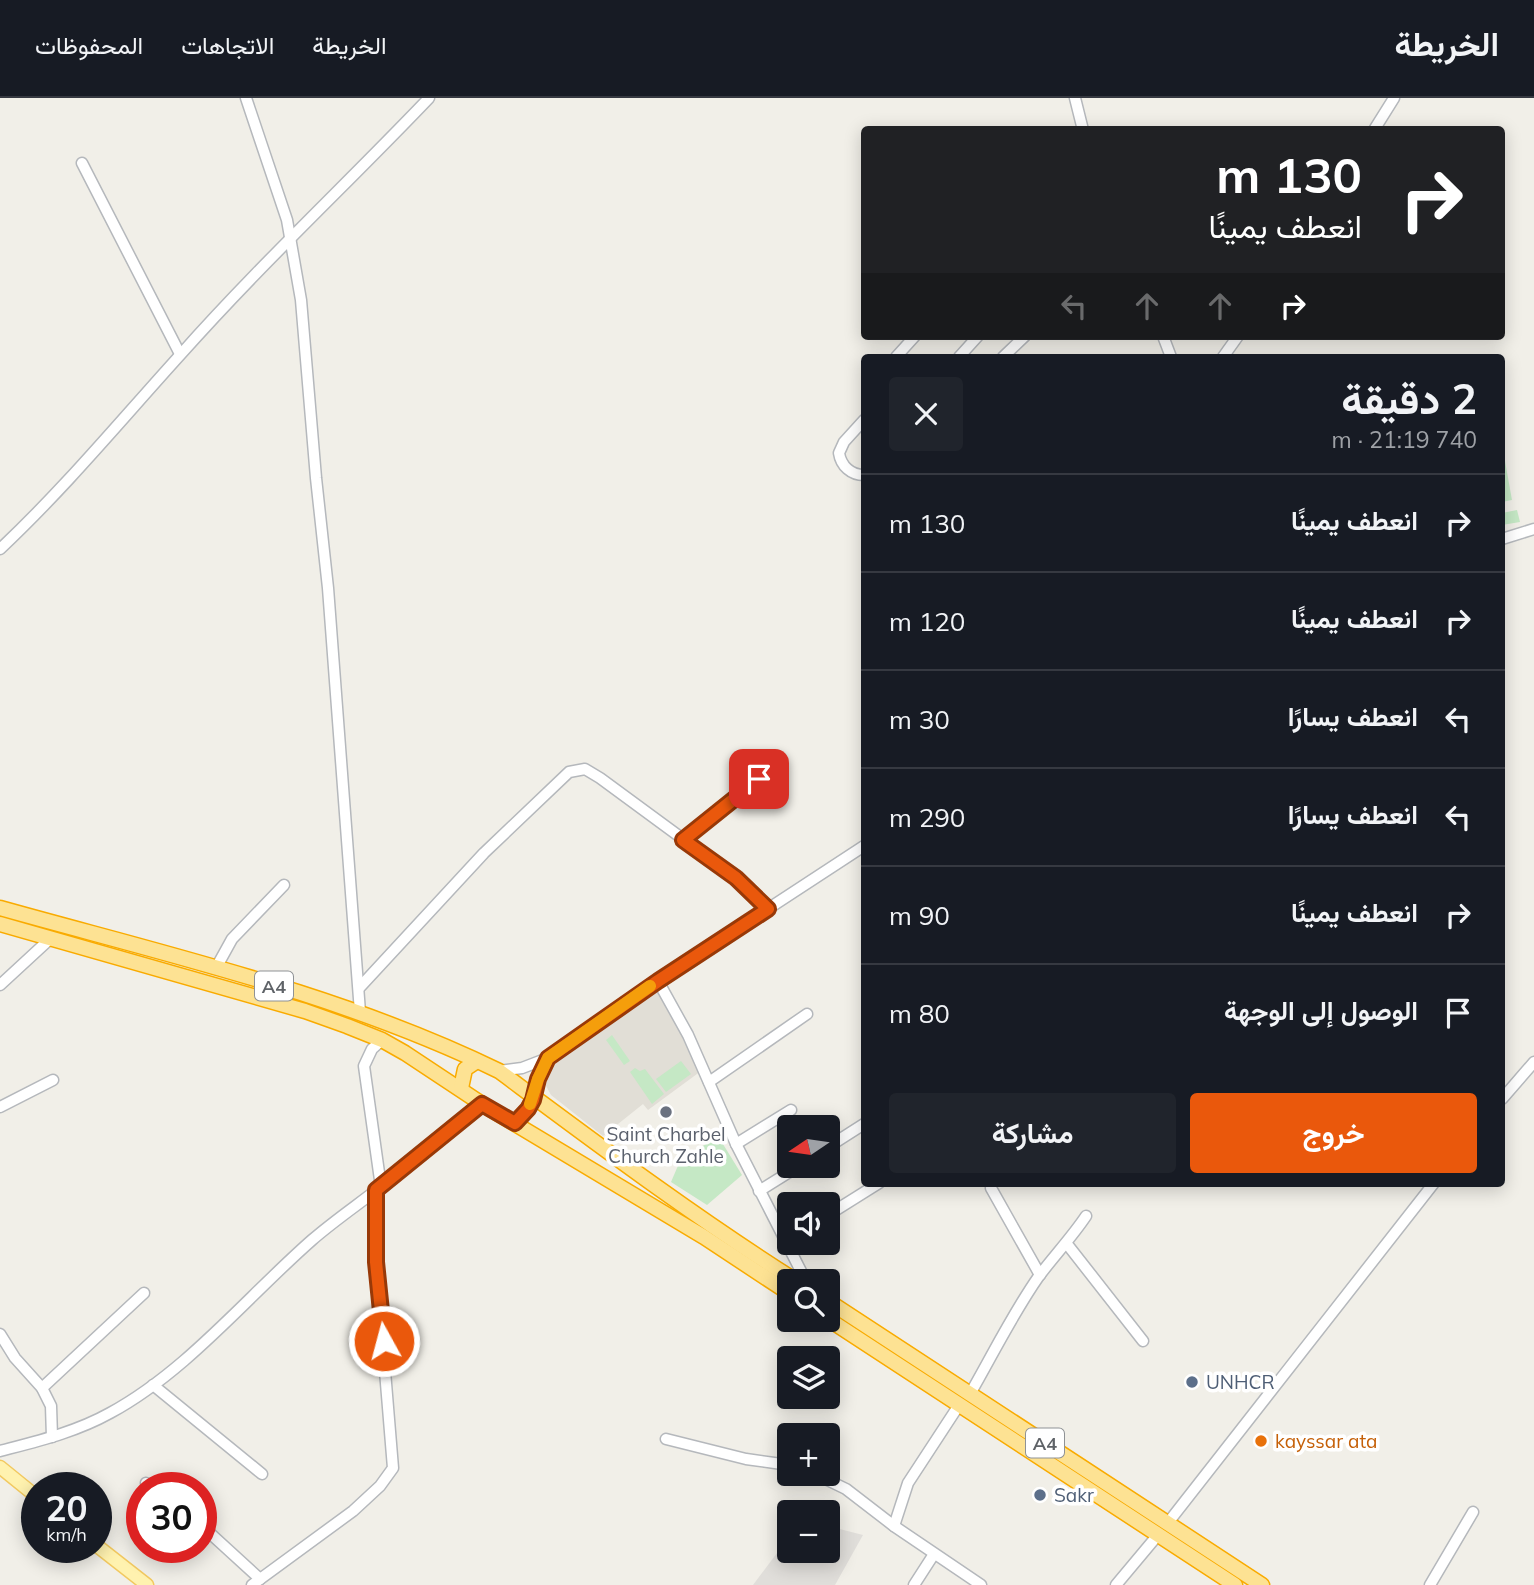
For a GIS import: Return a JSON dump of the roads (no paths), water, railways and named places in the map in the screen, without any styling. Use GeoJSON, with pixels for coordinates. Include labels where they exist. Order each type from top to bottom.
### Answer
{"type":"FeatureCollection","features":[{"type":"Feature","properties":{"kind":"highway","name":"A4"},"geometry":{"type":"LineString","coordinates":[[0,908],[360,1012],[499,1071],[717,1230],[777,1269]]}},
{"type":"Feature","properties":{"kind":"highway","name":"A4"},"geometry":{"type":"LineString","coordinates":[[0,924],[306,1011],[382,1040],[461,1088],[482,1104],[704,1237],[777,1285]]}},
{"type":"Feature","properties":{"kind":"highway"},"geometry":{"type":"LineString","coordinates":[[461,1088],[465,1069],[477,1061]]}},
{"type":"Feature","properties":{"kind":"highway"},"geometry":{"type":"LineString","coordinates":[[515,1123],[528,1109],[534,1097]]}},
{"type":"Feature","properties":{"kind":"highway","name":"A4"},"geometry":{"type":"LineString","coordinates":[[840,1309],[1262,1585]]}},
{"type":"Feature","properties":{"kind":"highway","name":"A4"},"geometry":{"type":"LineString","coordinates":[[840,1327],[1236,1585]]}},
{"type":"Feature","properties":{"kind":"main road"},"geometry":{"type":"LineString","coordinates":[[0,1467],[21,1484]]}},
{"type":"Feature","properties":{"kind":"main road"},"geometry":{"type":"LineString","coordinates":[[112,1558],[147,1585]]}},
{"type":"Feature","properties":{"kind":"street"},"geometry":{"type":"LineString","coordinates":[[246,98],[278,189],[291,239],[301,300],[328,588],[360,1012]]}},
{"type":"Feature","properties":{"kind":"street"},"geometry":{"type":"LineString","coordinates":[[0,549],[129,414],[180,354],[269,258],[291,239],[429,98]]}},
{"type":"Feature","properties":{"kind":"street"},"geometry":{"type":"LineString","coordinates":[[1075,98],[1082,126]]}},
{"type":"Feature","properties":{"kind":"street"},"geometry":{"type":"LineString","coordinates":[[1376,126],[1393,98]]}},
{"type":"Feature","properties":{"kind":"street"},"geometry":{"type":"LineString","coordinates":[[82,163],[180,354]]}},
{"type":"Feature","properties":{"kind":"street"},"geometry":{"type":"LineString","coordinates":[[899,354],[911,340]]}},
{"type":"Feature","properties":{"kind":"street"},"geometry":{"type":"LineString","coordinates":[[962,354],[974,340]]}},
{"type":"Feature","properties":{"kind":"street"},"geometry":{"type":"LineString","coordinates":[[1006,354],[1022,340]]}},
{"type":"Feature","properties":{"kind":"street"},"geometry":{"type":"LineString","coordinates":[[861,423],[844,442],[839,453],[842,462],[851,472],[861,474]]}},
{"type":"Feature","properties":{"kind":"street"},"geometry":{"type":"LineString","coordinates":[[1505,538],[1534,529]]}},
{"type":"Feature","properties":{"kind":"street"},"geometry":{"type":"LineString","coordinates":[[360,987],[484,853],[569,772],[585,769],[642,808],[736,878],[768,909]]}},
{"type":"Feature","properties":{"kind":"street"},"geometry":{"type":"LineString","coordinates":[[683,840],[759,779]]}},
{"type":"Feature","properties":{"kind":"street"},"geometry":{"type":"LineString","coordinates":[[499,1071],[522,1068],[548,1058],[658,981],[861,848]]}},
{"type":"Feature","properties":{"kind":"street"},"geometry":{"type":"LineString","coordinates":[[215,968],[232,939],[284,884]]}},
{"type":"Feature","properties":{"kind":"street"},"geometry":{"type":"LineString","coordinates":[[0,985],[51,938]]}},
{"type":"Feature","properties":{"kind":"street"},"geometry":{"type":"LineString","coordinates":[[658,981],[688,1035],[758,1191],[777,1224]]}},
{"type":"Feature","properties":{"kind":"street"},"geometry":{"type":"LineString","coordinates":[[709,1082],[807,1014]]}},
{"type":"Feature","properties":{"kind":"street"},"geometry":{"type":"LineString","coordinates":[[217,1542],[256,1582],[353,1511],[380,1486],[393,1468],[376,1262],[379,1189],[364,1066],[372,1049],[382,1040]]}},
{"type":"Feature","properties":{"kind":"street"},"geometry":{"type":"LineString","coordinates":[[534,1097],[538,1079],[548,1058]]}},
{"type":"Feature","properties":{"kind":"street"},"geometry":{"type":"LineString","coordinates":[[1505,1095],[1534,1062]]}},
{"type":"Feature","properties":{"kind":"street"},"geometry":{"type":"LineString","coordinates":[[0,1107],[53,1080]]}},
{"type":"Feature","properties":{"kind":"street"},"geometry":{"type":"LineString","coordinates":[[0,1451],[52,1437],[110,1413],[153,1385],[214,1333],[341,1215],[379,1189],[482,1104]]}},
{"type":"Feature","properties":{"kind":"street"},"geometry":{"type":"LineString","coordinates":[[736,1144],[791,1110]]}},
{"type":"Feature","properties":{"kind":"street"},"geometry":{"type":"LineString","coordinates":[[840,1139],[861,1126]]}},
{"type":"Feature","properties":{"kind":"street"},"geometry":{"type":"LineString","coordinates":[[758,1191],[779,1178]]}},
{"type":"Feature","properties":{"kind":"street"},"geometry":{"type":"LineString","coordinates":[[840,1207],[873,1187]]}},
{"type":"Feature","properties":{"kind":"street"},"geometry":{"type":"LineString","coordinates":[[1167,1524],[1431,1187]]}},
{"type":"Feature","properties":{"kind":"street"},"geometry":{"type":"LineString","coordinates":[[991,1188],[1040,1275]]}},
{"type":"Feature","properties":{"kind":"street"},"geometry":{"type":"LineString","coordinates":[[971,1394],[1007,1327],[1040,1275],[1067,1244],[1086,1216]]}},
{"type":"Feature","properties":{"kind":"street"},"geometry":{"type":"LineString","coordinates":[[1067,1244],[1143,1341]]}},
{"type":"Feature","properties":{"kind":"street"},"geometry":{"type":"LineString","coordinates":[[42,1388],[144,1293]]}},
{"type":"Feature","properties":{"kind":"street"},"geometry":{"type":"LineString","coordinates":[[0,1334],[15,1358],[42,1388],[51,1406],[52,1437]]}},
{"type":"Feature","properties":{"kind":"street"},"geometry":{"type":"LineString","coordinates":[[153,1385],[262,1474]]}},
{"type":"Feature","properties":{"kind":"street"},"geometry":{"type":"LineString","coordinates":[[894,1526],[908,1483],[959,1405]]}},
{"type":"Feature","properties":{"kind":"street"},"geometry":{"type":"LineString","coordinates":[[666,1439],[777,1463]]}},
{"type":"Feature","properties":{"kind":"street"},"geometry":{"type":"LineString","coordinates":[[840,1486],[981,1585]]}},
{"type":"Feature","properties":{"kind":"street"},"geometry":{"type":"LineString","coordinates":[[1430,1585],[1473,1512]]}},
{"type":"Feature","properties":{"kind":"street"},"geometry":{"type":"LineString","coordinates":[[1116,1585],[1157,1536]]}},
{"type":"Feature","properties":{"kind":"street"},"geometry":{"type":"LineString","coordinates":[[914,1585],[934,1554]]}},
{"type":"Feature","properties":{"kind":"place","name":"Saint Charbel Church Zahle"},"geometry":{"type":"Point","coordinates":[666,1112]}},
{"type":"Feature","properties":{"kind":"place","name":"UNHCR"},"geometry":{"type":"Point","coordinates":[1192,1382]}},
{"type":"Feature","properties":{"kind":"place","name":"kayssar ata"},"geometry":{"type":"Point","coordinates":[1261,1441]}},
{"type":"Feature","properties":{"kind":"place","name":"Sakr"},"geometry":{"type":"Point","coordinates":[1040,1495]}}]}
